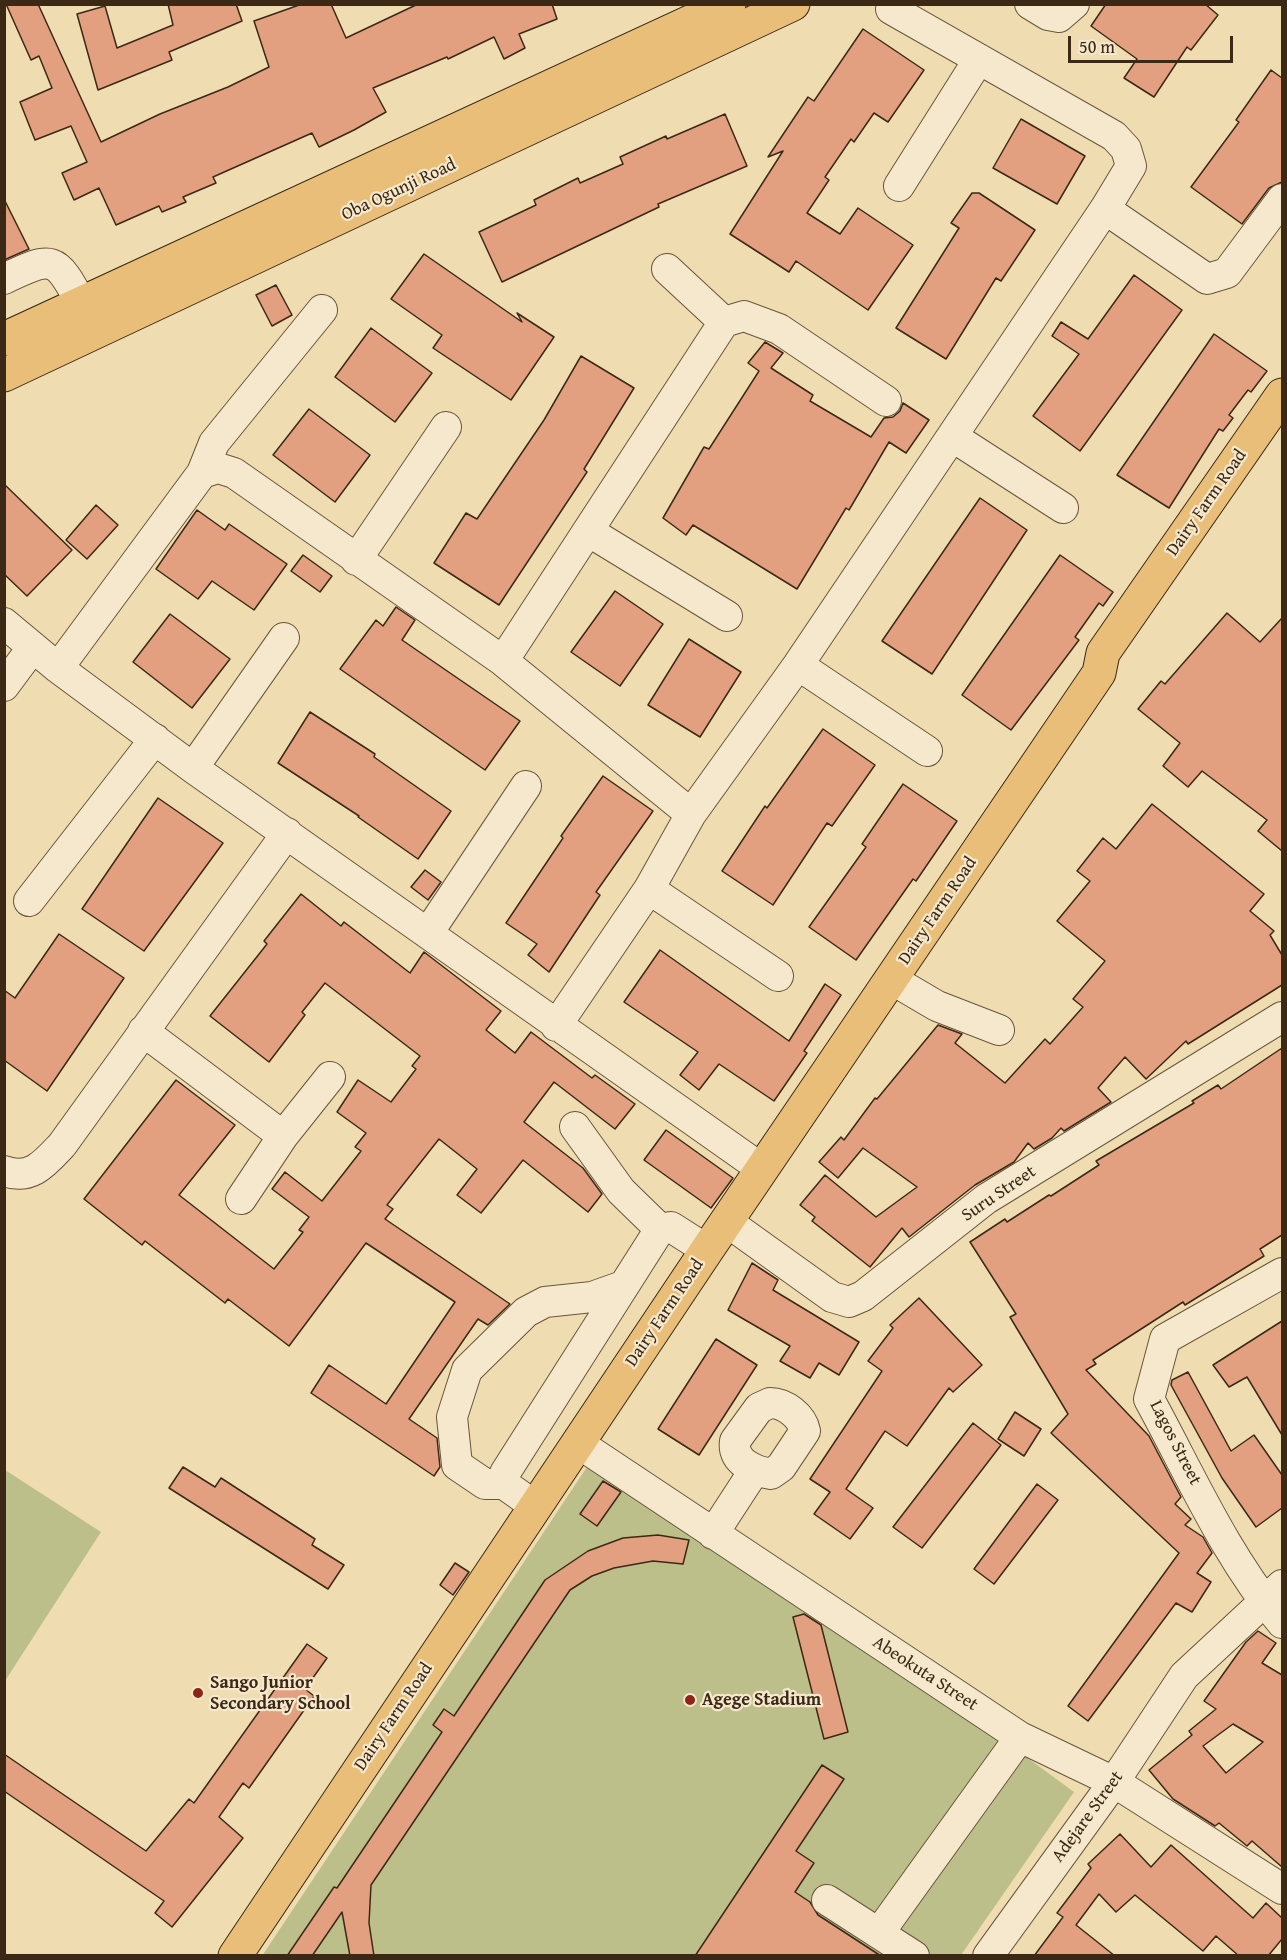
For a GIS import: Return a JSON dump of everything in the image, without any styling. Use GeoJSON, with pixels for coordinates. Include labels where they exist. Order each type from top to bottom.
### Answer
{"type":"FeatureCollection","features":[{"type":"Feature","properties":{"kind":"main road","name":"Oba Ogunji Road"},"geometry":{"type":"LineString","coordinates":[[4,339],[729,4]]}},
{"type":"Feature","properties":{"kind":"main road","name":"Oba Ogunji Road"},"geometry":{"type":"LineString","coordinates":[[4,375],[793,4]]}},
{"type":"Feature","properties":{"kind":"main road","name":"Dairy Farm Road"},"geometry":{"type":"LineString","coordinates":[[235,1956],[726,1221],[1099,673],[1103,653],[1282,395]]}},
{"type":"Feature","properties":{"kind":"main road","name":"Dairy Farm Road"},"geometry":{"type":"LineString","coordinates":[[1099,673],[1119,662],[1282,428]]}},
{"type":"Feature","properties":{"kind":"street"},"geometry":{"type":"LineString","coordinates":[[1030,4],[1048,15],[1059,17],[1074,4]]}},
{"type":"Feature","properties":{"kind":"street"},"geometry":{"type":"LineString","coordinates":[[556,1026],[649,889],[691,814],[798,665],[1105,209],[1131,166],[1126,149],[1114,136],[891,9]]}},
{"type":"Feature","properties":{"kind":"street"},"geometry":{"type":"LineString","coordinates":[[898,186],[979,58]]}},
{"type":"Feature","properties":{"kind":"street"},"geometry":{"type":"LineString","coordinates":[[1105,209],[1208,279],[1227,273],[1282,200]]}},
{"type":"Feature","properties":{"kind":"street"},"geometry":{"type":"LineString","coordinates":[[4,279],[34,264],[49,262],[63,270],[81,303]]}},
{"type":"Feature","properties":{"kind":"street"},"geometry":{"type":"LineString","coordinates":[[667,269],[724,322]]}},
{"type":"Feature","properties":{"kind":"street"},"geometry":{"type":"LineString","coordinates":[[58,668],[202,473],[214,443],[322,310]]}},
{"type":"Feature","properties":{"kind":"street"},"geometry":{"type":"LineString","coordinates":[[503,661],[724,322],[744,316],[779,329],[886,401]]}},
{"type":"Feature","properties":{"kind":"street"},"geometry":{"type":"LineString","coordinates":[[356,560],[446,427]]}},
{"type":"Feature","properties":{"kind":"street"},"geometry":{"type":"LineString","coordinates":[[953,436],[1063,508]]}},
{"type":"Feature","properties":{"kind":"street"},"geometry":{"type":"LineString","coordinates":[[202,473],[218,468],[234,473],[503,661],[691,814]]}},
{"type":"Feature","properties":{"kind":"street"},"geometry":{"type":"LineString","coordinates":[[588,531],[727,616]]}},
{"type":"Feature","properties":{"kind":"street"},"geometry":{"type":"LineString","coordinates":[[4,623],[58,668],[193,768],[762,1169]]}},
{"type":"Feature","properties":{"kind":"street"},"geometry":{"type":"LineString","coordinates":[[193,768],[284,638]]}},
{"type":"Feature","properties":{"kind":"street"},"geometry":{"type":"LineString","coordinates":[[4,686],[33,647]]}},
{"type":"Feature","properties":{"kind":"street"},"geometry":{"type":"LineString","coordinates":[[798,665],[927,751]]}},
{"type":"Feature","properties":{"kind":"street"},"geometry":{"type":"LineString","coordinates":[[29,901],[155,739]]}},
{"type":"Feature","properties":{"kind":"street"},"geometry":{"type":"LineString","coordinates":[[428,933],[526,786]]}},
{"type":"Feature","properties":{"kind":"street"},"geometry":{"type":"LineString","coordinates":[[4,1172],[22,1176],[38,1169],[62,1145],[287,833]]}},
{"type":"Feature","properties":{"kind":"street"},"geometry":{"type":"LineString","coordinates":[[649,889],[778,976]]}},
{"type":"Feature","properties":{"kind":"street"},"geometry":{"type":"LineString","coordinates":[[891,980],[937,1006],[999,1030]]}},
{"type":"Feature","properties":{"kind":"street","name":"Suru Street"},"geometry":{"type":"LineString","coordinates":[[726,1221],[832,1297],[849,1302],[863,1296],[898,1271],[986,1199],[1282,1017]]}},
{"type":"Feature","properties":{"kind":"street"},"geometry":{"type":"LineString","coordinates":[[143,1031],[283,1136]]}},
{"type":"Feature","properties":{"kind":"street"},"geometry":{"type":"LineString","coordinates":[[241,1199],[283,1136],[330,1077]]}},
{"type":"Feature","properties":{"kind":"street"},"geometry":{"type":"LineString","coordinates":[[575,1127],[621,1191],[660,1229]]}},
{"type":"Feature","properties":{"kind":"street"},"geometry":{"type":"LineString","coordinates":[[504,1484],[505,1473],[660,1229],[672,1227],[707,1250]]}},
{"type":"Feature","properties":{"kind":"street","name":"Lagos Street"},"geometry":{"type":"LineString","coordinates":[[1282,1273],[1165,1339],[1149,1399],[1235,1556],[1273,1593],[1282,1623]]}},
{"type":"Feature","properties":{"kind":"street"},"geometry":{"type":"LineString","coordinates":[[536,1506],[504,1484],[484,1484],[457,1465],[452,1417],[467,1371],[526,1312],[545,1302],[592,1296],[623,1286]]}},
{"type":"Feature","properties":{"kind":"street","name":"Abeokuta Street"},"geometry":{"type":"LineString","coordinates":[[578,1443],[1020,1737],[1114,1782],[1282,1889]]}},
{"type":"Feature","properties":{"kind":"street"},"geometry":{"type":"LineString","coordinates":[[713,1534],[754,1472]]}},
{"type":"Feature","properties":{"kind":"street","name":"Adejare Street"},"geometry":{"type":"LineString","coordinates":[[988,1956],[1114,1782],[1184,1676],[1273,1593]]}},
{"type":"Feature","properties":{"kind":"street"},"geometry":{"type":"LineString","coordinates":[[879,1933],[1020,1737]]}},
{"type":"Feature","properties":{"kind":"street"},"geometry":{"type":"LineString","coordinates":[[827,1900],[915,1956]]}},
{"type":"Feature","properties":{"kind":"green space","name":"Agege Stadium"},"geometry":{"type":"Polygon","coordinates":[[[591,1461],[823,1608],[1074,1792],[961,1955],[262,1956],[591,1461]]]}},
{"type":"Feature","properties":{"kind":"green space"},"geometry":{"type":"Polygon","coordinates":[[[5,1470],[101,1532],[5,1681],[5,1470]]]}},
{"type":"Feature","properties":{"kind":"building"},"geometry":{"type":"Polygon","coordinates":[[[6,4],[38,4],[101,142],[269,67],[254,21],[302,4],[331,4],[346,38],[418,4],[552,4],[557,19],[519,34],[525,48],[504,59],[494,37],[448,59],[447,57],[373,88],[386,112],[354,130],[319,147],[312,133],[213,177],[216,183],[183,197],[186,202],[162,212],[159,206],[116,225],[99,188],[74,200],[62,173],[87,162],[71,126],[35,140],[20,102],[52,88],[39,56],[31,60],[6,4]]]}},
{"type":"Feature","properties":{"kind":"building"},"geometry":{"type":"Polygon","coordinates":[[[168,4],[236,4],[242,21],[169,52],[172,60],[98,90],[77,14],[105,6],[117,48],[173,25],[168,4]]]}},
{"type":"Feature","properties":{"kind":"building"},"geometry":{"type":"Polygon","coordinates":[[[1106,4],[1205,4],[1218,15],[1191,50],[1187,47],[1154,97],[1124,78],[1137,59],[1091,26],[1106,4]]]}},
{"type":"Feature","properties":{"kind":"building"},"geometry":{"type":"Polygon","coordinates":[[[863,29],[924,70],[888,122],[874,113],[854,142],[851,139],[825,177],[829,180],[807,213],[840,234],[858,208],[913,245],[868,310],[796,261],[789,272],[730,234],[783,151],[768,157],[808,97],[814,101],[863,29]]]}},
{"type":"Feature","properties":{"kind":"building"},"geometry":{"type":"Polygon","coordinates":[[[1271,70],[1282,78],[1282,182],[1269,188],[1242,224],[1191,187],[1239,122],[1236,120],[1271,70]]]}},
{"type":"Feature","properties":{"kind":"building"},"geometry":{"type":"Polygon","coordinates":[[[725,114],[747,166],[658,204],[659,207],[502,282],[479,232],[536,205],[534,200],[578,178],[580,183],[623,164],[620,157],[666,136],[667,139],[725,114]]]}},
{"type":"Feature","properties":{"kind":"building"},"geometry":{"type":"Polygon","coordinates":[[[1021,119],[1085,156],[1057,204],[993,168],[1021,119]]]}},
{"type":"Feature","properties":{"kind":"building"},"geometry":{"type":"Polygon","coordinates":[[[972,193],[979,193],[1035,230],[1001,281],[996,278],[946,359],[896,328],[959,228],[951,223],[972,193]]]}},
{"type":"Feature","properties":{"kind":"building"},"geometry":{"type":"Polygon","coordinates":[[[4,199],[29,249],[4,260],[4,199]]]}},
{"type":"Feature","properties":{"kind":"building"},"geometry":{"type":"Polygon","coordinates":[[[424,254],[522,322],[517,313],[554,337],[511,400],[433,348],[442,335],[391,299],[424,254]]]}},
{"type":"Feature","properties":{"kind":"building"},"geometry":{"type":"Polygon","coordinates":[[[1134,275],[1182,310],[1080,451],[1033,416],[1079,354],[1052,336],[1061,322],[1088,339],[1134,275]]]}},
{"type":"Feature","properties":{"kind":"building"},"geometry":{"type":"Polygon","coordinates":[[[276,285],[292,315],[272,326],[256,295],[276,285]]]}},
{"type":"Feature","properties":{"kind":"building"},"geometry":{"type":"Polygon","coordinates":[[[371,328],[432,373],[395,422],[335,377],[371,328]]]}},
{"type":"Feature","properties":{"kind":"building"},"geometry":{"type":"Polygon","coordinates":[[[1214,334],[1267,371],[1251,392],[1248,390],[1229,415],[1233,418],[1223,431],[1219,429],[1169,508],[1117,475],[1214,334]]]}},
{"type":"Feature","properties":{"kind":"building"},"geometry":{"type":"Polygon","coordinates":[[[765,342],[783,353],[771,368],[813,395],[810,401],[871,437],[884,418],[893,417],[900,411],[903,403],[929,420],[906,453],[889,442],[849,510],[846,508],[797,589],[693,525],[686,535],[663,518],[704,447],[709,449],[759,371],[748,363],[765,342]]]}},
{"type":"Feature","properties":{"kind":"building"},"geometry":{"type":"Polygon","coordinates":[[[581,356],[634,388],[584,469],[587,472],[499,605],[434,563],[466,513],[477,519],[544,420],[581,356]]]}},
{"type":"Feature","properties":{"kind":"building"},"geometry":{"type":"Polygon","coordinates":[[[309,409],[370,455],[335,502],[273,455],[309,409]]]}},
{"type":"Feature","properties":{"kind":"building"},"geometry":{"type":"Polygon","coordinates":[[[4,484],[72,550],[27,596],[4,574],[4,484]]]}},
{"type":"Feature","properties":{"kind":"building"},"geometry":{"type":"Polygon","coordinates":[[[980,498],[1027,530],[932,674],[882,641],[980,498]]]}},
{"type":"Feature","properties":{"kind":"building"},"geometry":{"type":"Polygon","coordinates":[[[96,505],[118,525],[87,559],[66,540],[96,505]]]}},
{"type":"Feature","properties":{"kind":"building"},"geometry":{"type":"Polygon","coordinates":[[[197,510],[225,530],[229,524],[287,564],[254,610],[212,581],[198,599],[156,569],[197,510]]]}},
{"type":"Feature","properties":{"kind":"building"},"geometry":{"type":"Polygon","coordinates":[[[303,555],[332,576],[320,592],[291,571],[303,555]]]}},
{"type":"Feature","properties":{"kind":"building"},"geometry":{"type":"Polygon","coordinates":[[[1060,555],[1113,592],[1103,606],[1099,603],[1075,637],[1079,640],[1011,730],[962,695],[1060,555]]]}},
{"type":"Feature","properties":{"kind":"building"},"geometry":{"type":"Polygon","coordinates":[[[615,591],[663,624],[620,686],[571,652],[615,591]]]}},
{"type":"Feature","properties":{"kind":"building"},"geometry":{"type":"Polygon","coordinates":[[[396,607],[415,620],[402,640],[520,721],[485,770],[340,669],[376,620],[383,626],[396,607]]]}},
{"type":"Feature","properties":{"kind":"building"},"geometry":{"type":"Polygon","coordinates":[[[1227,613],[1260,642],[1282,618],[1282,851],[1258,831],[1267,820],[1202,771],[1188,787],[1163,766],[1180,743],[1138,709],[1161,681],[1165,684],[1227,613]]]}},
{"type":"Feature","properties":{"kind":"building"},"geometry":{"type":"Polygon","coordinates":[[[170,614],[230,659],[192,708],[133,662],[170,614]]]}},
{"type":"Feature","properties":{"kind":"building"},"geometry":{"type":"Polygon","coordinates":[[[689,639],[741,672],[700,737],[648,705],[689,639]]]}},
{"type":"Feature","properties":{"kind":"building"},"geometry":{"type":"Polygon","coordinates":[[[310,712],[375,754],[374,757],[451,811],[418,859],[359,816],[278,763],[310,712]]]}},
{"type":"Feature","properties":{"kind":"building"},"geometry":{"type":"Polygon","coordinates":[[[823,729],[875,765],[832,826],[827,823],[773,905],[722,871],[765,806],[767,808],[823,729]]]}},
{"type":"Feature","properties":{"kind":"building"},"geometry":{"type":"Polygon","coordinates":[[[603,776],[653,811],[596,892],[600,895],[549,972],[528,955],[537,944],[506,923],[563,838],[561,836],[603,776]]]}},
{"type":"Feature","properties":{"kind":"building"},"geometry":{"type":"Polygon","coordinates":[[[903,784],[957,821],[916,881],[913,879],[856,960],[809,927],[866,847],[862,844],[903,784]]]}},
{"type":"Feature","properties":{"kind":"building"},"geometry":{"type":"Polygon","coordinates":[[[158,798],[223,843],[144,951],[82,909],[158,798]]]}},
{"type":"Feature","properties":{"kind":"building"},"geometry":{"type":"Polygon","coordinates":[[[1152,804],[1264,894],[1250,911],[1274,931],[1270,935],[1282,955],[1282,985],[1188,1044],[1186,1041],[1146,1079],[1125,1057],[1098,1088],[1111,1102],[1064,1131],[1061,1128],[1052,1138],[1034,1149],[1028,1143],[1014,1162],[975,1185],[909,1237],[902,1228],[870,1267],[812,1221],[815,1217],[800,1205],[825,1175],[876,1217],[917,1187],[863,1148],[838,1178],[819,1162],[841,1137],[844,1140],[875,1098],[877,1099],[938,1025],[962,1034],[955,1043],[1005,1083],[1045,1039],[1050,1044],[1083,1007],[1073,999],[1105,961],[1057,921],[1090,881],[1077,871],[1103,838],[1116,849],[1152,804]]]}},
{"type":"Feature","properties":{"kind":"building"},"geometry":{"type":"Polygon","coordinates":[[[425,870],[441,882],[428,900],[411,887],[425,870]]]}},
{"type":"Feature","properties":{"kind":"building"},"geometry":{"type":"Polygon","coordinates":[[[301,894],[341,926],[344,922],[410,973],[424,952],[501,1011],[486,1030],[515,1053],[531,1032],[592,1078],[595,1075],[635,1104],[615,1129],[554,1082],[524,1122],[583,1168],[602,1194],[588,1212],[523,1160],[481,1213],[457,1195],[477,1169],[439,1139],[387,1205],[393,1209],[385,1219],[510,1304],[488,1325],[478,1319],[409,1419],[437,1438],[440,1467],[434,1476],[311,1393],[329,1365],[386,1404],[455,1302],[366,1243],[289,1346],[228,1299],[225,1303],[145,1241],[142,1245],[84,1199],[176,1080],[235,1125],[179,1195],[274,1269],[303,1232],[299,1230],[309,1217],[272,1189],[285,1172],[322,1201],[361,1151],[355,1147],[366,1133],[337,1112],[358,1080],[391,1102],[416,1069],[412,1066],[420,1056],[325,983],[302,1012],[305,1015],[269,1062],[210,1016],[267,944],[264,941],[301,894]]]}},
{"type":"Feature","properties":{"kind":"building"},"geometry":{"type":"Polygon","coordinates":[[[59,934],[124,978],[47,1091],[4,1060],[4,990],[15,998],[59,934]]]}},
{"type":"Feature","properties":{"kind":"building"},"geometry":{"type":"Polygon","coordinates":[[[660,950],[789,1041],[825,984],[841,995],[804,1051],[807,1053],[774,1101],[719,1064],[699,1090],[680,1075],[698,1052],[624,1002],[660,950]]]}},
{"type":"Feature","properties":{"kind":"building"},"geometry":{"type":"Polygon","coordinates":[[[1282,1048],[1282,1235],[1260,1249],[1264,1256],[1185,1305],[1183,1302],[1093,1360],[1096,1364],[1086,1370],[1149,1436],[1181,1497],[1175,1504],[1191,1519],[1185,1525],[1203,1537],[1212,1553],[1197,1573],[1211,1582],[1192,1612],[1176,1603],[1088,1721],[1068,1706],[1179,1553],[1051,1433],[1068,1414],[1010,1317],[1016,1314],[970,1242],[1005,1219],[1007,1222],[1049,1195],[1051,1196],[1099,1165],[1096,1161],[1194,1103],[1192,1101],[1218,1085],[1221,1089],[1282,1048]]]}},
{"type":"Feature","properties":{"kind":"building"},"geometry":{"type":"Polygon","coordinates":[[[666,1130],[733,1178],[711,1208],[644,1160],[666,1130]]]}},
{"type":"Feature","properties":{"kind":"building"},"geometry":{"type":"Polygon","coordinates":[[[752,1263],[778,1280],[773,1290],[859,1342],[839,1375],[819,1363],[810,1378],[780,1361],[790,1346],[728,1310],[752,1263]]]}},
{"type":"Feature","properties":{"kind":"building"},"geometry":{"type":"Polygon","coordinates":[[[919,1298],[982,1365],[953,1392],[949,1388],[907,1446],[885,1431],[846,1489],[873,1508],[850,1539],[814,1514],[830,1492],[810,1479],[882,1371],[868,1361],[893,1328],[890,1325],[919,1298]]]}},
{"type":"Feature","properties":{"kind":"building"},"geometry":{"type":"Polygon","coordinates":[[[1282,1321],[1282,1435],[1247,1377],[1229,1387],[1213,1365],[1282,1321]]]}},
{"type":"Feature","properties":{"kind":"building"},"geometry":{"type":"Polygon","coordinates":[[[716,1339],[757,1365],[699,1455],[658,1429],[716,1339]]]}},
{"type":"Feature","properties":{"kind":"building"},"geometry":{"type":"Polygon","coordinates":[[[1188,1372],[1231,1451],[1254,1435],[1282,1475],[1282,1508],[1256,1527],[1222,1478],[1171,1385],[1172,1380],[1188,1372]]]}},
{"type":"Feature","properties":{"kind":"building"},"geometry":{"type":"Polygon","coordinates":[[[1015,1412],[1041,1429],[1024,1456],[998,1439],[1015,1412]]]}},
{"type":"Feature","properties":{"kind":"building"},"geometry":{"type":"Polygon","coordinates":[[[973,1423],[1001,1445],[922,1548],[893,1527],[973,1423]]]}},
{"type":"Feature","properties":{"kind":"building"},"geometry":{"type":"Polygon","coordinates":[[[183,1467],[215,1487],[221,1478],[315,1539],[312,1545],[344,1565],[328,1589],[169,1488],[183,1467]]]}},
{"type":"Feature","properties":{"kind":"building"},"geometry":{"type":"Polygon","coordinates":[[[603,1481],[621,1492],[597,1526],[580,1514],[603,1481]]]}},
{"type":"Feature","properties":{"kind":"building"},"geometry":{"type":"Polygon","coordinates":[[[1037,1484],[1058,1500],[994,1584],[974,1569],[1037,1484]]]}},
{"type":"Feature","properties":{"kind":"building"},"geometry":{"type":"Polygon","coordinates":[[[658,1535],[689,1540],[683,1564],[653,1561],[614,1568],[592,1576],[570,1590],[371,1885],[369,1923],[374,1956],[350,1956],[342,1912],[312,1956],[287,1956],[334,1887],[337,1888],[442,1732],[433,1725],[444,1709],[454,1716],[545,1580],[588,1551],[623,1538],[658,1535]]]}},
{"type":"Feature","properties":{"kind":"building"},"geometry":{"type":"Polygon","coordinates":[[[455,1563],[469,1572],[453,1595],[440,1585],[455,1563]]]}},
{"type":"Feature","properties":{"kind":"building"},"geometry":{"type":"Polygon","coordinates":[[[804,1614],[821,1625],[848,1732],[824,1739],[793,1617],[804,1614]]]}},
{"type":"Feature","properties":{"kind":"building"},"geometry":{"type":"Polygon","coordinates":[[[1258,1631],[1276,1643],[1262,1663],[1282,1675],[1282,1867],[1252,1841],[1247,1846],[1219,1823],[1215,1826],[1173,1799],[1149,1770],[1192,1735],[1189,1731],[1216,1709],[1204,1701],[1246,1642],[1258,1631]],[[1233,1724],[1203,1746],[1226,1773],[1263,1742],[1233,1724]]]}},
{"type":"Feature","properties":{"kind":"building"},"geometry":{"type":"Polygon","coordinates":[[[307,1644],[327,1658],[305,1689],[314,1696],[249,1788],[243,1783],[219,1817],[243,1838],[172,1927],[155,1913],[164,1901],[4,1791],[4,1754],[146,1851],[189,1799],[194,1803],[307,1644]]]}},
{"type":"Feature","properties":{"kind":"building"},"geometry":{"type":"Polygon","coordinates":[[[822,1765],[844,1779],[796,1851],[814,1863],[795,1892],[810,1902],[818,1915],[881,1956],[695,1956],[822,1765]]]}},
{"type":"Feature","properties":{"kind":"building"},"geometry":{"type":"Polygon","coordinates":[[[1120,1834],[1151,1867],[1171,1845],[1253,1918],[1266,1903],[1282,1918],[1282,1939],[1268,1956],[1239,1956],[1216,1936],[1203,1951],[1135,1895],[1116,1912],[1099,1894],[1076,1925],[1115,1956],[1034,1956],[1063,1917],[1057,1913],[1091,1868],[1088,1864],[1120,1834]]]}},
{"type":"Feature","properties":{"kind":"place","name":"Sango Junior Secondary School"},"geometry":{"type":"Point","coordinates":[198,1693]}},
{"type":"Feature","properties":{"kind":"place","name":"Agege Stadium"},"geometry":{"type":"Point","coordinates":[690,1700]}}]}
